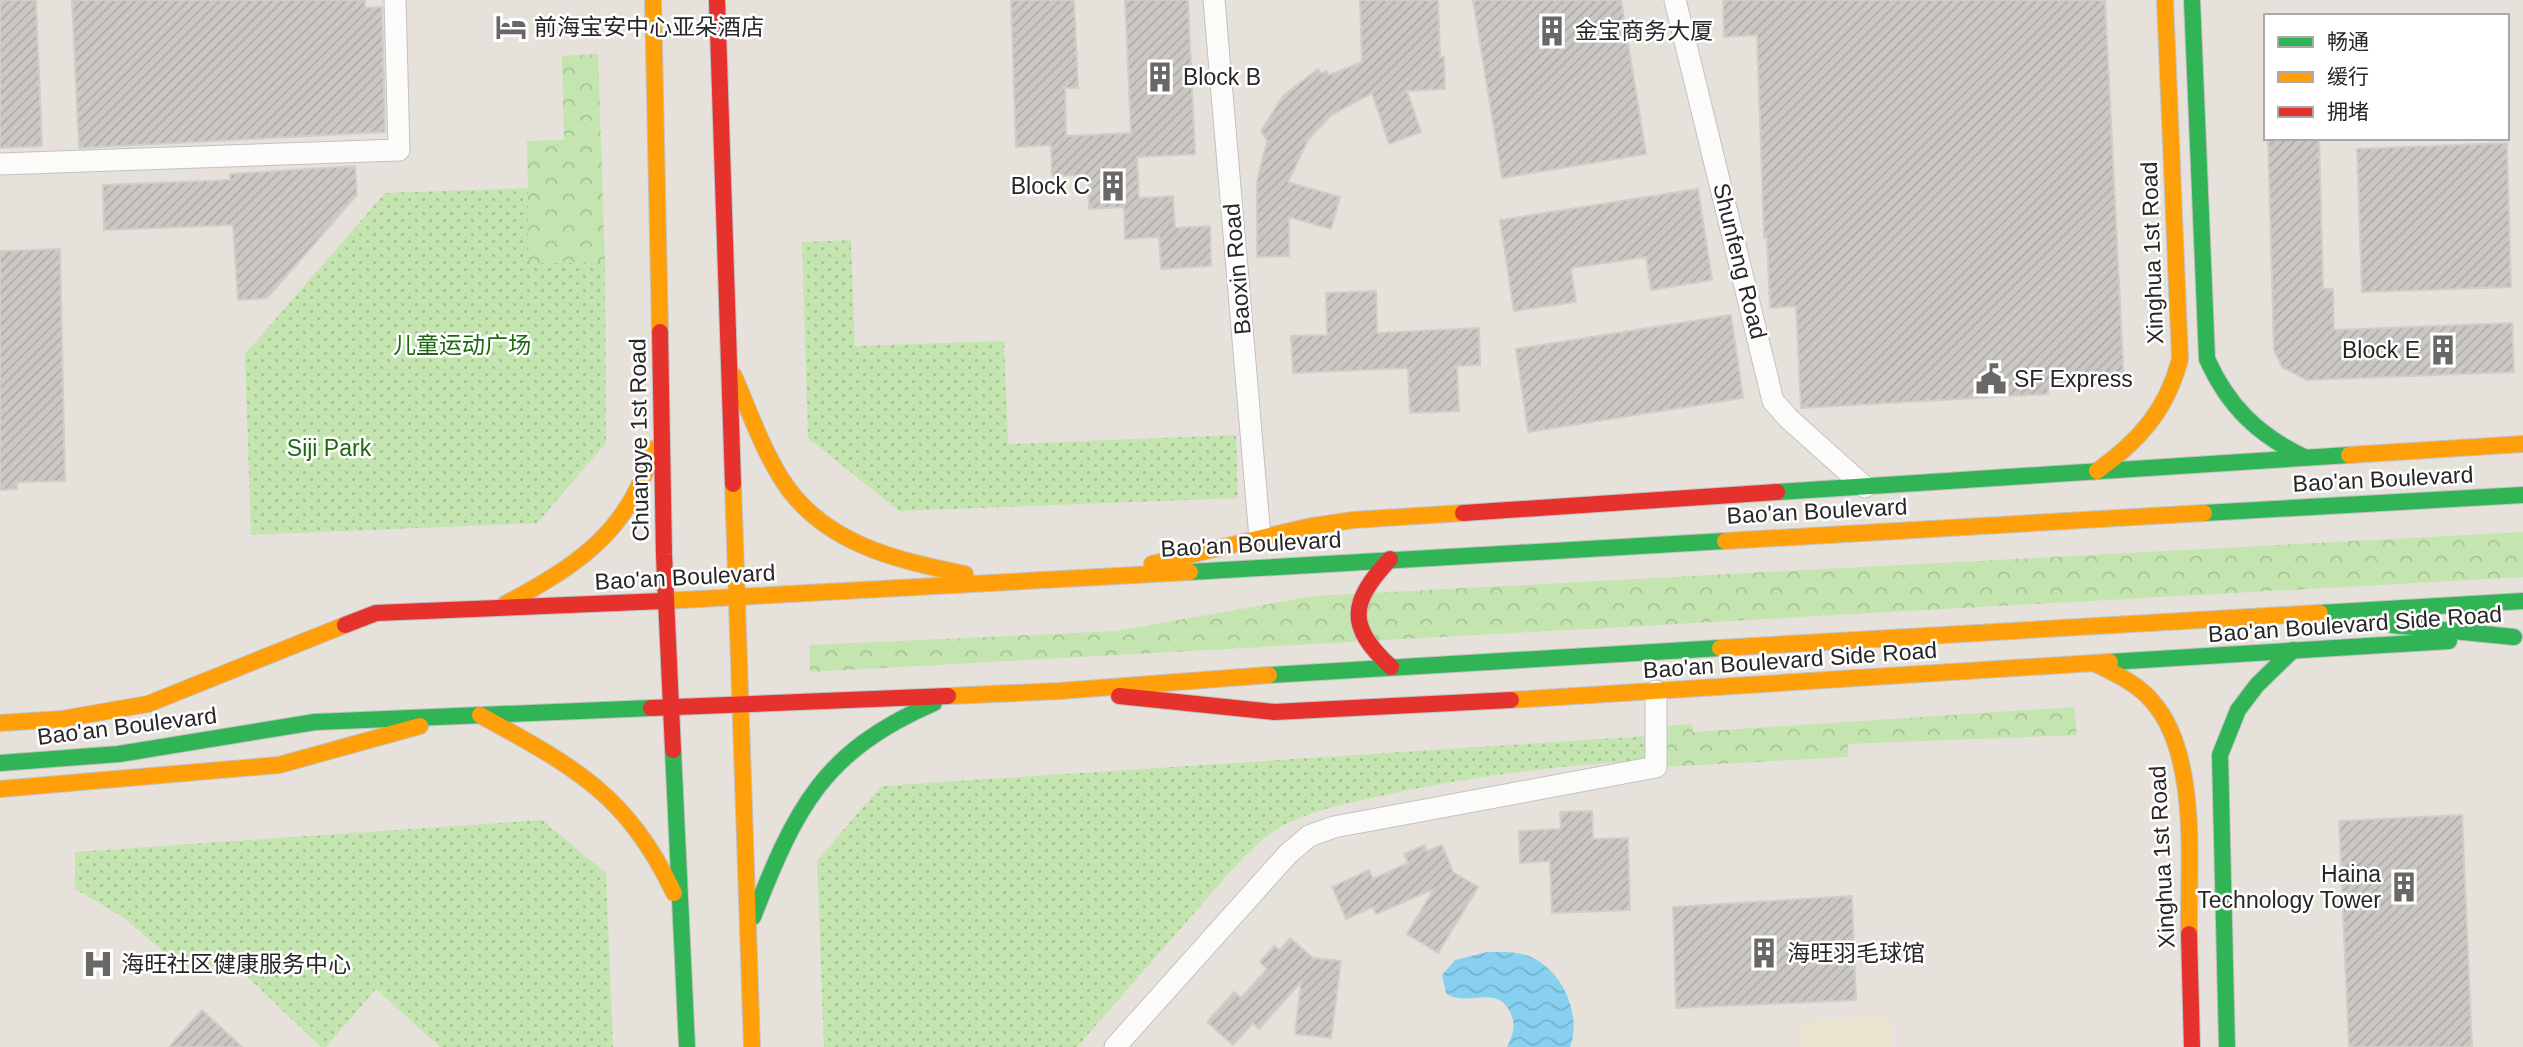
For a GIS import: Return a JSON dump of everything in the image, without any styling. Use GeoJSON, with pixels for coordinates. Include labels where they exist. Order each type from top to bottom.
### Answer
{"type":"FeatureCollection","features":[{"type":"Feature","properties":{"kind":"main road","name":"Chuangye 1st Road"},"geometry":{"type":"LineString","coordinates":[[653,0],[665,600],[687,1047]]}},
{"type":"Feature","properties":{"kind":"main road"},"geometry":{"type":"LineString","coordinates":[[717,0],[752,1047]]}},
{"type":"Feature","properties":{"kind":"main road","name":"Xinghua 1st Road"},"geometry":{"type":"LineString","coordinates":[[2096,471],[2143,437],[2160,414],[2173,389],[2180,359],[2165,0]]}},
{"type":"Feature","properties":{"kind":"main road"},"geometry":{"type":"LineString","coordinates":[[2192,0],[2207,359],[2218,386],[2234,410],[2254,430],[2278,446],[2304,457]]}},
{"type":"Feature","properties":{"kind":"main road"},"geometry":{"type":"LineString","coordinates":[[727,361],[790,492],[816,520],[843,539],[883,555],[1005,583]]}},
{"type":"Feature","properties":{"kind":"main road"},"geometry":{"type":"LineString","coordinates":[[494,610],[554,579],[608,536],[642,485],[661,409]]}},
{"type":"Feature","properties":{"kind":"main road"},"geometry":{"type":"LineString","coordinates":[[1090,576],[1353,520],[2523,444]]}},
{"type":"Feature","properties":{"kind":"main road"},"geometry":{"type":"LineString","coordinates":[[2310,506],[2483,481]]}},
{"type":"Feature","properties":{"kind":"main road","name":"Bao'an Boulevard"},"geometry":{"type":"LineString","coordinates":[[0,723],[62,719],[148,704],[376,613],[737,598],[2523,495]]}},
{"type":"Feature","properties":{"kind":"main road"},"geometry":{"type":"LineString","coordinates":[[1390,559],[1367,582],[1358,606],[1357,627],[1367,648],[1391,667]]}},
{"type":"Feature","properties":{"kind":"main road","name":"Bao'an Boulevard"},"geometry":{"type":"LineString","coordinates":[[0,763],[118,754],[315,722],[1060,691],[1391,667],[2523,601]]}},
{"type":"Feature","properties":{"kind":"main road"},"geometry":{"type":"LineString","coordinates":[[2285,615],[2519,636]]}},
{"type":"Feature","properties":{"kind":"main road","name":"Bao'an Boulevard Side Road"},"geometry":{"type":"LineString","coordinates":[[1060,691],[1274,712],[1656,691],[2519,636]]}},
{"type":"Feature","properties":{"kind":"main road"},"geometry":{"type":"LineString","coordinates":[[2227,1047],[2220,755],[2226,729],[2239,705],[2256,684],[2293,650]]}},
{"type":"Feature","properties":{"kind":"main road","name":"Xinghua 1st Road"},"geometry":{"type":"LineString","coordinates":[[2094,663],[2145,690],[2162,710],[2174,734],[2180,757],[2186,791],[2192,1047]]}},
{"type":"Feature","properties":{"kind":"main road"},"geometry":{"type":"LineString","coordinates":[[747,933],[800,808],[822,778],[872,733],[956,695]]}},
{"type":"Feature","properties":{"kind":"main road"},"geometry":{"type":"LineString","coordinates":[[480,715],[584,775],[618,803],[639,826],[652,848],[680,909]]}},
{"type":"Feature","properties":{"kind":"main road"},"geometry":{"type":"LineString","coordinates":[[0,789],[279,765],[454,716]]}},
{"type":"Feature","properties":{"kind":"street"},"geometry":{"type":"LineString","coordinates":[[0,164],[399,150],[395,0]]}},
{"type":"Feature","properties":{"kind":"street","name":"Baoxin Road"},"geometry":{"type":"LineString","coordinates":[[1213,0],[1260,538]]}},
{"type":"Feature","properties":{"kind":"street","name":"Shunfeng Road"},"geometry":{"type":"LineString","coordinates":[[1675,0],[1773,401],[1788,418],[1865,486]]}},
{"type":"Feature","properties":{"kind":"street"},"geometry":{"type":"LineString","coordinates":[[1115,1047],[1288,854],[1309,836],[1344,825],[1656,767],[1656,691]]}},
{"type":"Feature","properties":{"kind":"shaded area"},"geometry":{"type":"Polygon","coordinates":[[[1891,1016],[1892,1047],[1801,1047],[1800,1022],[1891,1016]]]}},
{"type":"Feature","properties":{"kind":"green space"},"geometry":{"type":"Polygon","coordinates":[[[598,54],[605,262],[529,263],[527,141],[564,140],[562,56],[598,54]]]}},
{"type":"Feature","properties":{"kind":"green space","name":"Siji Park"},"geometry":{"type":"Polygon","coordinates":[[[528,188],[529,263],[605,262],[606,443],[537,523],[251,535],[245,354],[385,193],[528,188]]]}},
{"type":"Feature","properties":{"kind":"green space"},"geometry":{"type":"Polygon","coordinates":[[[851,240],[855,346],[1004,341],[1008,444],[1236,435],[1238,498],[899,511],[808,438],[802,242],[851,240]]]}},
{"type":"Feature","properties":{"kind":"green space"},"geometry":{"type":"Polygon","coordinates":[[[2523,532],[2523,577],[810,672],[809,645],[1116,631],[1314,596],[2523,532]]]}},
{"type":"Feature","properties":{"kind":"green space"},"geometry":{"type":"Polygon","coordinates":[[[2074,707],[2077,735],[1848,744],[1848,757],[1664,767],[1664,726],[1692,724],[1693,732],[2074,707]]]}},
{"type":"Feature","properties":{"kind":"green space"},"geometry":{"type":"Polygon","coordinates":[[[1647,736],[1649,760],[1458,781],[1337,806],[1282,826],[1261,841],[1230,872],[1077,1047],[824,1047],[817,861],[881,786],[1647,736]]]}},
{"type":"Feature","properties":{"kind":"green space"},"geometry":{"type":"Polygon","coordinates":[[[542,820],[606,873],[613,1047],[440,1047],[376,989],[326,1047],[321,1047],[235,965],[182,968],[123,917],[75,889],[75,852],[542,820]]]}},
{"type":"Feature","properties":{"kind":"water"},"geometry":{"type":"Polygon","coordinates":[[[1487,952],[1526,955],[1552,972],[1561,983],[1571,1008],[1573,1035],[1570,1047],[1507,1047],[1514,1027],[1511,1014],[1505,1005],[1498,999],[1463,999],[1446,993],[1442,975],[1455,960],[1487,952]]]}},
{"type":"Feature","properties":{"kind":"building"},"geometry":{"type":"Polygon","coordinates":[[[0,0],[36,0],[42,146],[0,148],[0,0]]]}},
{"type":"Feature","properties":{"kind":"building"},"geometry":{"type":"Polygon","coordinates":[[[72,0],[365,0],[365,8],[382,7],[385,132],[79,148],[72,0]]]}},
{"type":"Feature","properties":{"kind":"building"},"geometry":{"type":"Polygon","coordinates":[[[1011,0],[1074,0],[1078,88],[1065,88],[1066,136],[1131,133],[1125,0],[1188,0],[1195,154],[1137,157],[1139,198],[1173,196],[1175,228],[1210,226],[1211,266],[1161,269],[1159,237],[1125,239],[1124,207],[1089,209],[1088,175],[1052,176],[1051,145],[1016,147],[1011,0]]]}},
{"type":"Feature","properties":{"kind":"building"},"geometry":{"type":"Polygon","coordinates":[[[1360,0],[1438,0],[1440,57],[1444,57],[1445,89],[1407,91],[1421,132],[1389,144],[1372,93],[1331,115],[1308,140],[1288,182],[1340,197],[1331,229],[1289,217],[1289,256],[1257,257],[1257,181],[1267,141],[1261,131],[1283,96],[1318,69],[1321,74],[1326,71],[1329,75],[1362,62],[1360,0]]]}},
{"type":"Feature","properties":{"kind":"building"},"geometry":{"type":"Polygon","coordinates":[[[1473,0],[1621,0],[1646,154],[1502,178],[1473,0]]]}},
{"type":"Feature","properties":{"kind":"building"},"geometry":{"type":"Polygon","coordinates":[[[1723,0],[2105,0],[2124,384],[2048,388],[2048,394],[1801,408],[1796,306],[1770,308],[1767,238],[1764,238],[1757,35],[1724,37],[1723,0]]]}},
{"type":"Feature","properties":{"kind":"building"},"geometry":{"type":"Polygon","coordinates":[[[2268,140],[2319,140],[2323,289],[2333,289],[2334,330],[2512,323],[2514,372],[2306,380],[2282,367],[2274,350],[2268,140]]]}},
{"type":"Feature","properties":{"kind":"building"},"geometry":{"type":"Polygon","coordinates":[[[2507,143],[2511,287],[2362,292],[2357,149],[2507,143]]]}},
{"type":"Feature","properties":{"kind":"building"},"geometry":{"type":"Polygon","coordinates":[[[355,166],[357,195],[267,298],[238,300],[233,225],[104,230],[103,185],[230,180],[230,174],[355,166]]]}},
{"type":"Feature","properties":{"kind":"building"},"geometry":{"type":"Polygon","coordinates":[[[1698,189],[1712,280],[1651,290],[1646,257],[1571,268],[1576,302],[1514,311],[1500,220],[1698,189]]]}},
{"type":"Feature","properties":{"kind":"building"},"geometry":{"type":"Polygon","coordinates":[[[60,249],[65,481],[17,482],[17,489],[0,490],[0,251],[60,249]]]}},
{"type":"Feature","properties":{"kind":"building"},"geometry":{"type":"Polygon","coordinates":[[[1376,291],[1377,333],[1479,328],[1480,365],[1457,366],[1459,411],[1410,413],[1408,368],[1293,373],[1291,336],[1327,335],[1326,293],[1376,291]]]}},
{"type":"Feature","properties":{"kind":"building"},"geometry":{"type":"Polygon","coordinates":[[[1731,315],[1743,398],[1528,432],[1516,349],[1731,315]]]}},
{"type":"Feature","properties":{"kind":"building"},"geometry":{"type":"Polygon","coordinates":[[[1592,811],[1593,839],[1628,838],[1630,910],[1552,913],[1550,861],[1520,863],[1519,831],[1561,829],[1560,812],[1592,811]]]}},
{"type":"Feature","properties":{"kind":"building","name":"Haina Technology Tower"},"geometry":{"type":"Polygon","coordinates":[[[2462,815],[2472,1047],[2349,1047],[2339,821],[2462,815]]]}},
{"type":"Feature","properties":{"kind":"building"},"geometry":{"type":"Polygon","coordinates":[[[1424,845],[1427,851],[1442,845],[1453,872],[1478,887],[1438,953],[1407,934],[1434,889],[1376,914],[1373,907],[1346,919],[1332,887],[1369,870],[1373,879],[1408,863],[1404,854],[1424,845]]]}},
{"type":"Feature","properties":{"kind":"building","name":"海旺羽毛球馆"},"geometry":{"type":"Polygon","coordinates":[[[1852,896],[1856,1000],[1676,1008],[1673,907],[1852,896]]]}},
{"type":"Feature","properties":{"kind":"building"},"geometry":{"type":"Polygon","coordinates":[[[1290,938],[1313,958],[1341,961],[1331,1038],[1295,1034],[1301,982],[1259,1029],[1253,1023],[1233,1045],[1207,1022],[1234,992],[1241,998],[1267,969],[1260,962],[1274,946],[1280,950],[1290,938]]]}},
{"type":"Feature","properties":{"kind":"building"},"geometry":{"type":"Polygon","coordinates":[[[202,1010],[242,1047],[169,1047],[202,1010]]]}},
{"type":"Feature","properties":{"kind":"traffic: fast"},"geometry":{"type":"LineString","coordinates":[[2192,0],[2207,359],[2225,391],[2246,417],[2272,439],[2304,457]]}},
{"type":"Feature","properties":{"kind":"traffic: fast"},"geometry":{"type":"LineString","coordinates":[[1777,492],[2349,455]]}},
{"type":"Feature","properties":{"kind":"traffic: fast"},"geometry":{"type":"LineString","coordinates":[[2204,513],[2523,495]]}},
{"type":"Feature","properties":{"kind":"traffic: fast"},"geometry":{"type":"LineString","coordinates":[[1190,572],[1725,541]]}},
{"type":"Feature","properties":{"kind":"traffic: fast"},"geometry":{"type":"LineString","coordinates":[[2320,613],[2523,601]]}},
{"type":"Feature","properties":{"kind":"traffic: fast"},"geometry":{"type":"LineString","coordinates":[[2392,625],[2514,637]]}},
{"type":"Feature","properties":{"kind":"traffic: fast"},"geometry":{"type":"LineString","coordinates":[[2110,662],[2449,641]]}},
{"type":"Feature","properties":{"kind":"traffic: fast"},"geometry":{"type":"LineString","coordinates":[[1269,675],[1720,648]]}},
{"type":"Feature","properties":{"kind":"traffic: fast"},"geometry":{"type":"LineString","coordinates":[[2227,1047],[2220,755],[2238,710],[2257,685],[2293,650]]}},
{"type":"Feature","properties":{"kind":"traffic: fast"},"geometry":{"type":"LineString","coordinates":[[753,917],[784,844],[818,788],[839,764],[865,742],[896,722],[934,703]]}},
{"type":"Feature","properties":{"kind":"traffic: fast"},"geometry":{"type":"LineString","coordinates":[[0,763],[119,754],[315,722],[651,708]]}},
{"type":"Feature","properties":{"kind":"traffic: fast"},"geometry":{"type":"LineString","coordinates":[[673,750],[687,1047]]}},
{"type":"Feature","properties":{"kind":"traffic: slow"},"geometry":{"type":"LineString","coordinates":[[653,0],[660,332]]}},
{"type":"Feature","properties":{"kind":"traffic: slow"},"geometry":{"type":"LineString","coordinates":[[2097,471],[2126,448],[2149,423],[2167,394],[2180,359],[2165,0]]}},
{"type":"Feature","properties":{"kind":"traffic: slow"},"geometry":{"type":"LineString","coordinates":[[734,376],[761,441],[781,478],[817,518],[838,533],[887,555],[965,574]]}},
{"type":"Feature","properties":{"kind":"traffic: slow"},"geometry":{"type":"LineString","coordinates":[[2349,455],[2523,444]]}},
{"type":"Feature","properties":{"kind":"traffic: slow"},"geometry":{"type":"LineString","coordinates":[[505,604],[555,575],[597,543],[615,524],[630,502],[643,478],[653,449]]}},
{"type":"Feature","properties":{"kind":"traffic: slow"},"geometry":{"type":"LineString","coordinates":[[733,484],[752,1047]]}},
{"type":"Feature","properties":{"kind":"traffic: slow"},"geometry":{"type":"LineString","coordinates":[[1152,564],[1307,527],[1353,520],[1463,513]]}},
{"type":"Feature","properties":{"kind":"traffic: slow"},"geometry":{"type":"LineString","coordinates":[[1725,541],[2204,513]]}},
{"type":"Feature","properties":{"kind":"traffic: slow"},"geometry":{"type":"LineString","coordinates":[[663,601],[1190,572]]}},
{"type":"Feature","properties":{"kind":"traffic: slow"},"geometry":{"type":"LineString","coordinates":[[1720,648],[2320,613]]}},
{"type":"Feature","properties":{"kind":"traffic: slow"},"geometry":{"type":"LineString","coordinates":[[0,723],[62,719],[148,704],[345,625]]}},
{"type":"Feature","properties":{"kind":"traffic: slow"},"geometry":{"type":"LineString","coordinates":[[1511,700],[2110,662]]}},
{"type":"Feature","properties":{"kind":"traffic: slow"},"geometry":{"type":"LineString","coordinates":[[2094,663],[2125,679],[2152,701],[2167,724],[2178,751],[2185,781],[2190,845],[2189,934]]}},
{"type":"Feature","properties":{"kind":"traffic: slow"},"geometry":{"type":"LineString","coordinates":[[948,696],[1060,691],[1269,675]]}},
{"type":"Feature","properties":{"kind":"traffic: slow"},"geometry":{"type":"LineString","coordinates":[[480,715],[570,768],[616,806],[637,830],[674,893]]}},
{"type":"Feature","properties":{"kind":"traffic: slow"},"geometry":{"type":"LineString","coordinates":[[0,789],[279,765],[420,726]]}},
{"type":"Feature","properties":{"kind":"traffic: jam"},"geometry":{"type":"LineString","coordinates":[[717,0],[733,484]]}},
{"type":"Feature","properties":{"kind":"traffic: jam"},"geometry":{"type":"LineString","coordinates":[[660,332],[664,555],[673,750]]}},
{"type":"Feature","properties":{"kind":"traffic: jam"},"geometry":{"type":"LineString","coordinates":[[1463,513],[1777,492]]}},
{"type":"Feature","properties":{"kind":"traffic: jam"},"geometry":{"type":"LineString","coordinates":[[1390,559],[1367,588],[1359,614],[1360,626],[1366,639],[1391,667]]}},
{"type":"Feature","properties":{"kind":"traffic: jam"},"geometry":{"type":"LineString","coordinates":[[345,625],[376,613],[663,601]]}},
{"type":"Feature","properties":{"kind":"traffic: jam"},"geometry":{"type":"LineString","coordinates":[[651,708],[948,696]]}},
{"type":"Feature","properties":{"kind":"traffic: jam"},"geometry":{"type":"LineString","coordinates":[[1119,696],[1274,712],[1511,700]]}},
{"type":"Feature","properties":{"kind":"traffic: jam"},"geometry":{"type":"LineString","coordinates":[[2189,934],[2192,1047]]}},
{"type":"Feature","properties":{"kind":"place","name":"前海宝安中心亚朵酒店"},"geometry":{"type":"Point","coordinates":[511,27]}},
{"type":"Feature","properties":{"kind":"place","name":"金宝商务大厦"},"geometry":{"type":"Point","coordinates":[1552,31]}},
{"type":"Feature","properties":{"kind":"place","name":"Block B"},"geometry":{"type":"Point","coordinates":[1160,77]}},
{"type":"Feature","properties":{"kind":"place","name":"Block C"},"geometry":{"type":"Point","coordinates":[1113,186]}},
{"type":"Feature","properties":{"kind":"place","name":"Block E"},"geometry":{"type":"Point","coordinates":[2443,350]}},
{"type":"Feature","properties":{"kind":"place","name":"SF Express"},"geometry":{"type":"Point","coordinates":[1991,379]}},
{"type":"Feature","properties":{"kind":"place","name":"Haina Technology Tower"},"geometry":{"type":"Point","coordinates":[2404,887]}},
{"type":"Feature","properties":{"kind":"place","name":"海旺羽毛球馆"},"geometry":{"type":"Point","coordinates":[1764,953]}},
{"type":"Feature","properties":{"kind":"place","name":"海旺社区健康服务中心"},"geometry":{"type":"Point","coordinates":[98,964]}},
{"type":"Feature","properties":{"kind":"park label","name":"儿童运动广场"},"geometry":{"type":"Point","coordinates":[462,345]}}]}
